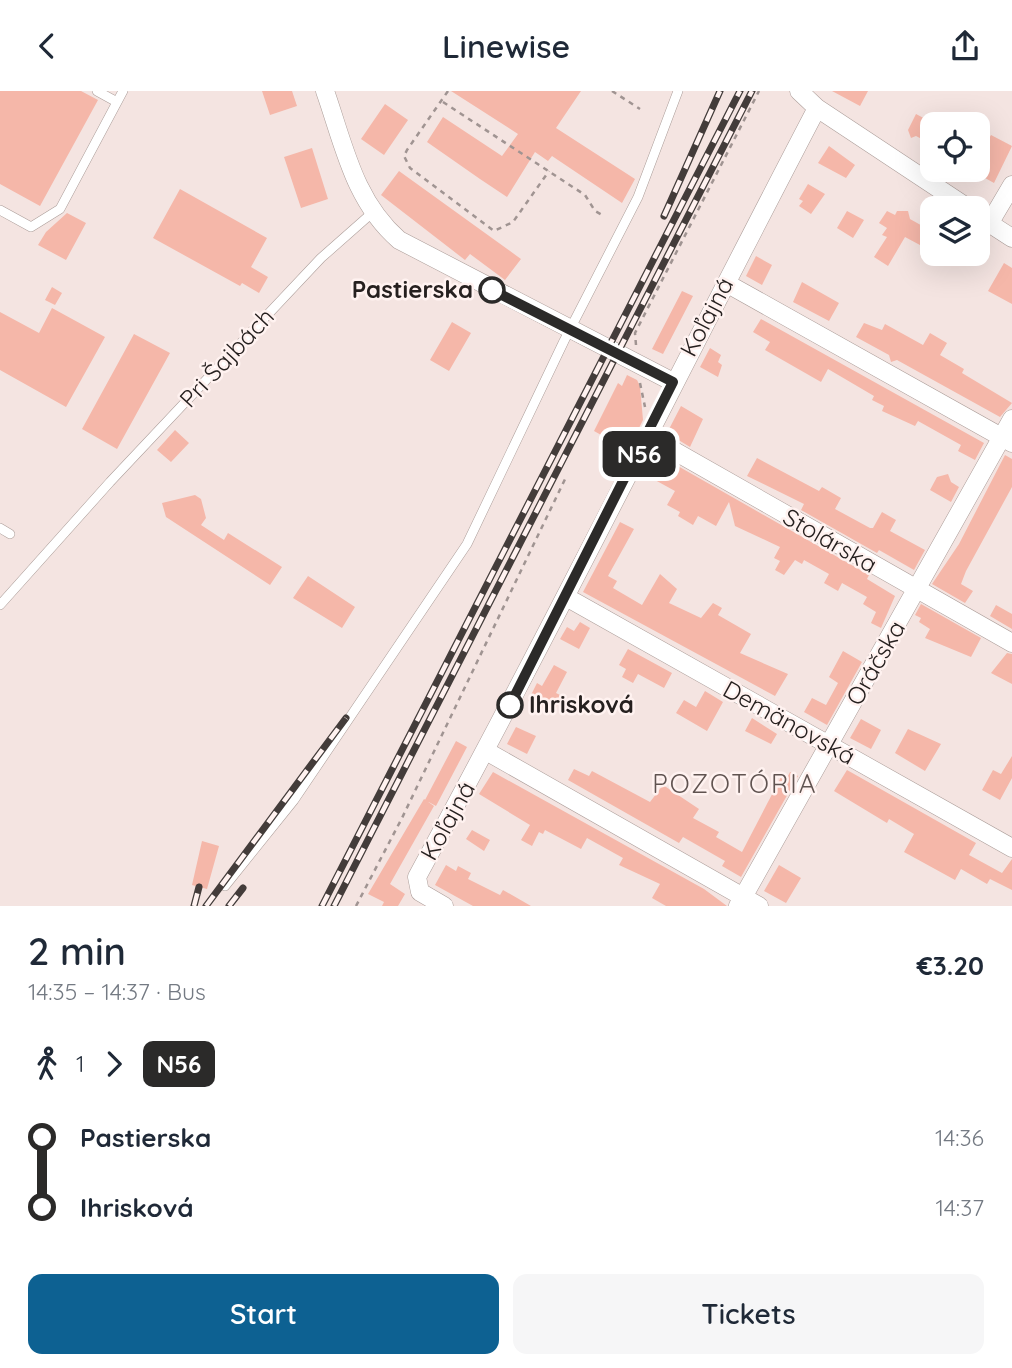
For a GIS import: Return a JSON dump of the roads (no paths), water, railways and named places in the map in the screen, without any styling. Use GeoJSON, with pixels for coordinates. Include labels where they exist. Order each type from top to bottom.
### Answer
{"type":"FeatureCollection","features":[{"type":"Feature","properties":{"kind":"street"},"geometry":{"type":"LineString","coordinates":[[325,91],[358,189],[372,213],[399,240],[570,329],[635,369],[673,382]]}},
{"type":"Feature","properties":{"kind":"street"},"geometry":{"type":"LineString","coordinates":[[799,91],[817,108],[950,196]]}},
{"type":"Feature","properties":{"kind":"street","name":"Koľajná"},"geometry":{"type":"LineString","coordinates":[[444,906],[422,894],[417,885],[417,877],[486,751],[648,436],[673,382],[817,108]]}},
{"type":"Feature","properties":{"kind":"street"},"geometry":{"type":"LineString","coordinates":[[990,212],[1012,185]]}},
{"type":"Feature","properties":{"kind":"street"},"geometry":{"type":"LineString","coordinates":[[990,224],[1012,238]]}},
{"type":"Feature","properties":{"kind":"street"},"geometry":{"type":"LineString","coordinates":[[726,283],[1007,440]]}},
{"type":"Feature","properties":{"kind":"street","name":"Oráčska"},"geometry":{"type":"LineString","coordinates":[[741,901],[828,745],[1007,440],[1012,419]]}},
{"type":"Feature","properties":{"kind":"street","name":"Stolárska"},"geometry":{"type":"LineString","coordinates":[[648,436],[1012,643]]}},
{"type":"Feature","properties":{"kind":"street","name":"Demänovská"},"geometry":{"type":"LineString","coordinates":[[566,597],[1012,848]]}},
{"type":"Feature","properties":{"kind":"street"},"geometry":{"type":"LineString","coordinates":[[486,751],[741,901],[759,906]]}},
{"type":"Feature","properties":{"kind":"lane"},"geometry":{"type":"LineString","coordinates":[[97,91],[117,102]]}},
{"type":"Feature","properties":{"kind":"lane"},"geometry":{"type":"LineString","coordinates":[[0,210],[32,227],[60,209],[123,91]]}},
{"type":"Feature","properties":{"kind":"lane"},"geometry":{"type":"LineString","coordinates":[[225,886],[295,800],[467,544],[570,329],[638,197],[678,91]]}},
{"type":"Feature","properties":{"kind":"lane","name":"Pri Šajbách"},"geometry":{"type":"LineString","coordinates":[[0,605],[110,482],[321,258],[372,213]]}},
{"type":"Feature","properties":{"kind":"lane"},"geometry":{"type":"LineString","coordinates":[[0,528],[10,534]]}},
{"type":"Feature","properties":{"kind":"railway"},"geometry":{"type":"LineString","coordinates":[[664,216],[720,91]]}},
{"type":"Feature","properties":{"kind":"railway"},"geometry":{"type":"LineString","coordinates":[[322,906],[740,91]]}},
{"type":"Feature","properties":{"kind":"railway"},"geometry":{"type":"LineString","coordinates":[[334,906],[752,91]]}},
{"type":"Feature","properties":{"kind":"railway"},"geometry":{"type":"LineString","coordinates":[[206,906],[346,718]]}},
{"type":"Feature","properties":{"kind":"railway"},"geometry":{"type":"LineString","coordinates":[[194,906],[199,887]]}},
{"type":"Feature","properties":{"kind":"railway"},"geometry":{"type":"LineString","coordinates":[[229,906],[243,888]]}},
{"type":"Feature","properties":{"kind":"place","name":"Pastierska"},"geometry":{"type":"Point","coordinates":[492,290]}},
{"type":"Feature","properties":{"kind":"place","name":"Ihrisková"},"geometry":{"type":"Point","coordinates":[510,705]}},
{"type":"Feature","properties":{"kind":"district","name":"POZOTÓRIA"},"geometry":{"type":"Point","coordinates":[735,784]}}]}
